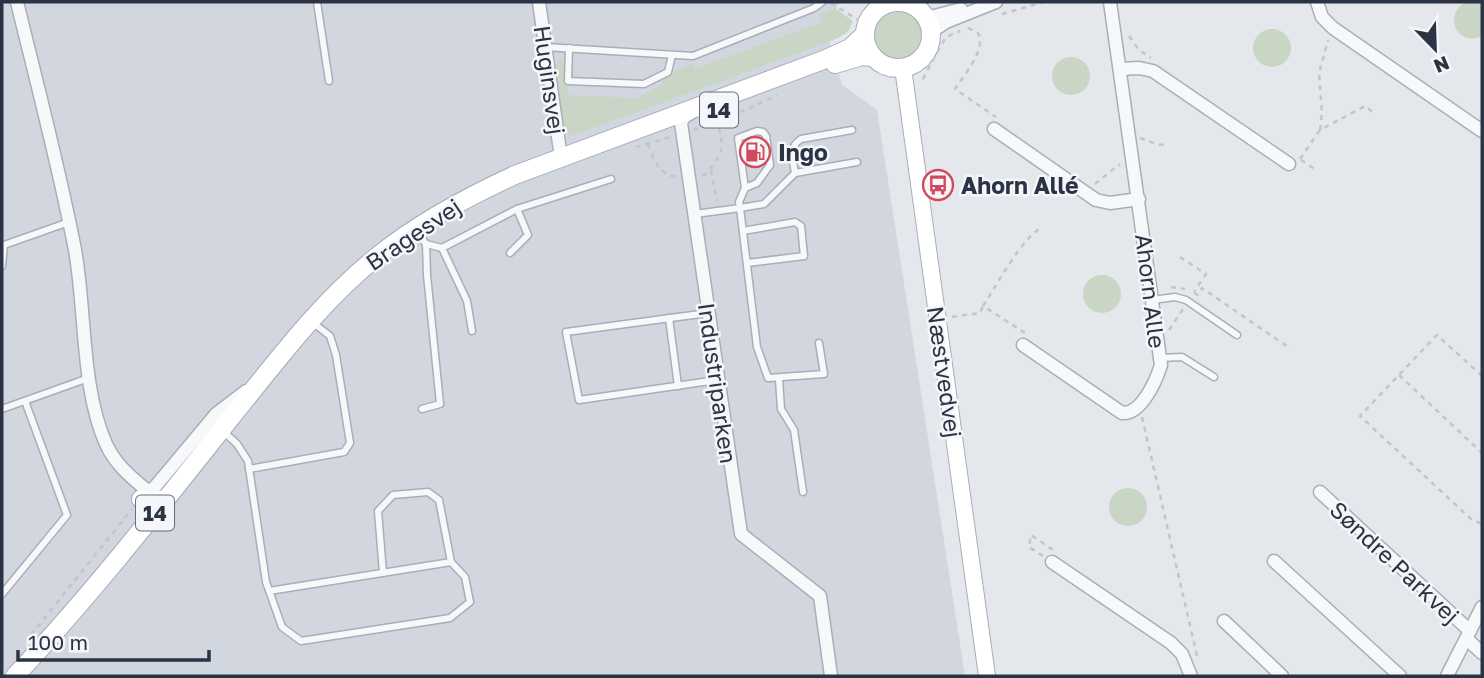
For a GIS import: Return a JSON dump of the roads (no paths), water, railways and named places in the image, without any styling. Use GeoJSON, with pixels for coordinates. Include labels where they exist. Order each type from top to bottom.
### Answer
{"type":"FeatureCollection","features":[{"type":"Feature","properties":{"kind":"main road"},"geometry":{"type":"LineString","coordinates":[[893,2],[909,4],[919,10],[932,25],[931,42],[924,55],[904,72],[885,65],[863,42],[872,15],[893,2]]}},
{"type":"Feature","properties":{"kind":"main road","name":"Bragesvej"},"geometry":{"type":"LineString","coordinates":[[678,125],[744,90],[863,42]]}},
{"type":"Feature","properties":{"kind":"main road","name":"Bragesvej"},"geometry":{"type":"LineString","coordinates":[[14,676],[89,592],[152,500],[222,430],[310,320],[353,277],[420,237],[470,196],[515,175],[561,158],[678,125],[725,108],[863,42]]}},
{"type":"Feature","properties":{"kind":"main road","name":"Næstvedvej"},"geometry":{"type":"LineString","coordinates":[[904,72],[987,676]]}},
{"type":"Feature","properties":{"kind":"main road","name":"Bragesvej"},"geometry":{"type":"LineString","coordinates":[[14,676],[152,500],[289,345]]}},
{"type":"Feature","properties":{"kind":"street"},"geometry":{"type":"LineString","coordinates":[[17,2],[75,252],[90,385],[100,428],[116,460],[152,500]]}},
{"type":"Feature","properties":{"kind":"street","name":"Huginsvej"},"geometry":{"type":"LineString","coordinates":[[539,2],[561,158]]}},
{"type":"Feature","properties":{"kind":"street"},"geometry":{"type":"LineString","coordinates":[[932,25],[985,2]]}},
{"type":"Feature","properties":{"kind":"street","name":"Ahorn Alle"},"geometry":{"type":"LineString","coordinates":[[1026,341],[1122,413],[1129,413],[1137,408],[1157,377],[1161,365],[1110,2]]}},
{"type":"Feature","properties":{"kind":"street"},"geometry":{"type":"LineString","coordinates":[[1317,2],[1322,17],[1332,27],[1482,131]]}},
{"type":"Feature","properties":{"kind":"street"},"geometry":{"type":"LineString","coordinates":[[932,25],[998,8]]}},
{"type":"Feature","properties":{"kind":"street"},"geometry":{"type":"LineString","coordinates":[[1121,69],[1139,68],[1153,71],[1295,162]]}},
{"type":"Feature","properties":{"kind":"street","name":"Industriparken"},"geometry":{"type":"LineString","coordinates":[[678,125],[695,214],[741,534],[820,596],[831,676]]}},
{"type":"Feature","properties":{"kind":"street"},"geometry":{"type":"LineString","coordinates":[[998,125],[1096,200],[1110,203],[1139,199]]}},
{"type":"Feature","properties":{"kind":"street"},"geometry":{"type":"LineString","coordinates":[[84,328],[83,380],[87,410],[100,449],[112,470],[152,500]]}},
{"type":"Feature","properties":{"kind":"street","name":"Søndre Parkvej"},"geometry":{"type":"LineString","coordinates":[[1320,492],[1469,635]]}},
{"type":"Feature","properties":{"kind":"street"},"geometry":{"type":"LineString","coordinates":[[1275,561],[1400,676]]}},
{"type":"Feature","properties":{"kind":"street"},"geometry":{"type":"LineString","coordinates":[[1052,562],[1171,643],[1195,671]]}},
{"type":"Feature","properties":{"kind":"street","name":"Søndre Parkvej"},"geometry":{"type":"LineString","coordinates":[[1447,676],[1482,607]]}},
{"type":"Feature","properties":{"kind":"street"},"geometry":{"type":"LineString","coordinates":[[1224,621],[1282,676]]}},
{"type":"Feature","properties":{"kind":"street"},"geometry":{"type":"LineString","coordinates":[[1469,635],[1482,653]]}},
{"type":"Feature","properties":{"kind":"lane"},"geometry":{"type":"LineString","coordinates":[[317,2],[329,81]]}},
{"type":"Feature","properties":{"kind":"lane"},"geometry":{"type":"LineString","coordinates":[[545,47],[693,56],[825,2]]}},
{"type":"Feature","properties":{"kind":"lane"},"geometry":{"type":"LineString","coordinates":[[569,48],[568,81],[644,84],[668,72],[672,55]]}},
{"type":"Feature","properties":{"kind":"lane"},"geometry":{"type":"LineString","coordinates":[[795,173],[792,149],[796,142],[852,130]]}},
{"type":"Feature","properties":{"kind":"lane"},"geometry":{"type":"LineString","coordinates":[[745,188],[757,183],[770,165],[763,132],[757,131],[738,138],[745,188],[739,202],[757,347],[768,378],[824,374],[819,343]]}},
{"type":"Feature","properties":{"kind":"lane"},"geometry":{"type":"LineString","coordinates":[[695,214],[764,204],[795,173],[857,162]]}},
{"type":"Feature","properties":{"kind":"lane"},"geometry":{"type":"LineString","coordinates":[[442,248],[517,209],[611,179]]}},
{"type":"Feature","properties":{"kind":"lane"},"geometry":{"type":"LineString","coordinates":[[510,253],[528,235],[517,209]]}},
{"type":"Feature","properties":{"kind":"lane"},"geometry":{"type":"LineString","coordinates":[[2,266],[4,245],[69,222]]}},
{"type":"Feature","properties":{"kind":"lane"},"geometry":{"type":"LineString","coordinates":[[743,231],[796,222],[801,226],[804,256],[747,263]]}},
{"type":"Feature","properties":{"kind":"lane"},"geometry":{"type":"LineString","coordinates":[[420,237],[442,248],[467,301],[472,331]]}},
{"type":"Feature","properties":{"kind":"lane"},"geometry":{"type":"LineString","coordinates":[[420,237],[427,275],[440,404],[422,409]]}},
{"type":"Feature","properties":{"kind":"lane"},"geometry":{"type":"LineString","coordinates":[[1152,300],[1175,297],[1186,299],[1237,335]]}},
{"type":"Feature","properties":{"kind":"lane"},"geometry":{"type":"LineString","coordinates":[[708,313],[566,332],[579,400],[717,380]]}},
{"type":"Feature","properties":{"kind":"lane"},"geometry":{"type":"LineString","coordinates":[[669,318],[678,386]]}},
{"type":"Feature","properties":{"kind":"lane"},"geometry":{"type":"LineString","coordinates":[[249,470],[344,453],[350,443],[337,355],[330,336],[310,320]]}},
{"type":"Feature","properties":{"kind":"lane"},"geometry":{"type":"LineString","coordinates":[[1160,358],[1182,356],[1214,377]]}},
{"type":"Feature","properties":{"kind":"lane"},"geometry":{"type":"LineString","coordinates":[[779,379],[781,409],[794,430],[803,492]]}},
{"type":"Feature","properties":{"kind":"lane"},"geometry":{"type":"LineString","coordinates":[[2,409],[83,380]]}},
{"type":"Feature","properties":{"kind":"lane"},"geometry":{"type":"LineString","coordinates":[[2,594],[67,514],[25,401]]}},
{"type":"Feature","properties":{"kind":"lane"},"geometry":{"type":"LineString","coordinates":[[222,430],[237,444],[248,461],[269,590],[282,627],[301,640],[450,618],[470,602],[465,577],[451,562],[439,500],[428,492],[393,495],[378,511],[383,573]]}},
{"type":"Feature","properties":{"kind":"lane"},"geometry":{"type":"LineString","coordinates":[[269,590],[451,562]]}},
{"type":"Feature","properties":{"kind":"place","name":"Ingo"},"geometry":{"type":"Point","coordinates":[755,152]}},
{"type":"Feature","properties":{"kind":"place","name":"Ahorn Allé"},"geometry":{"type":"Point","coordinates":[938,185]}}]}
